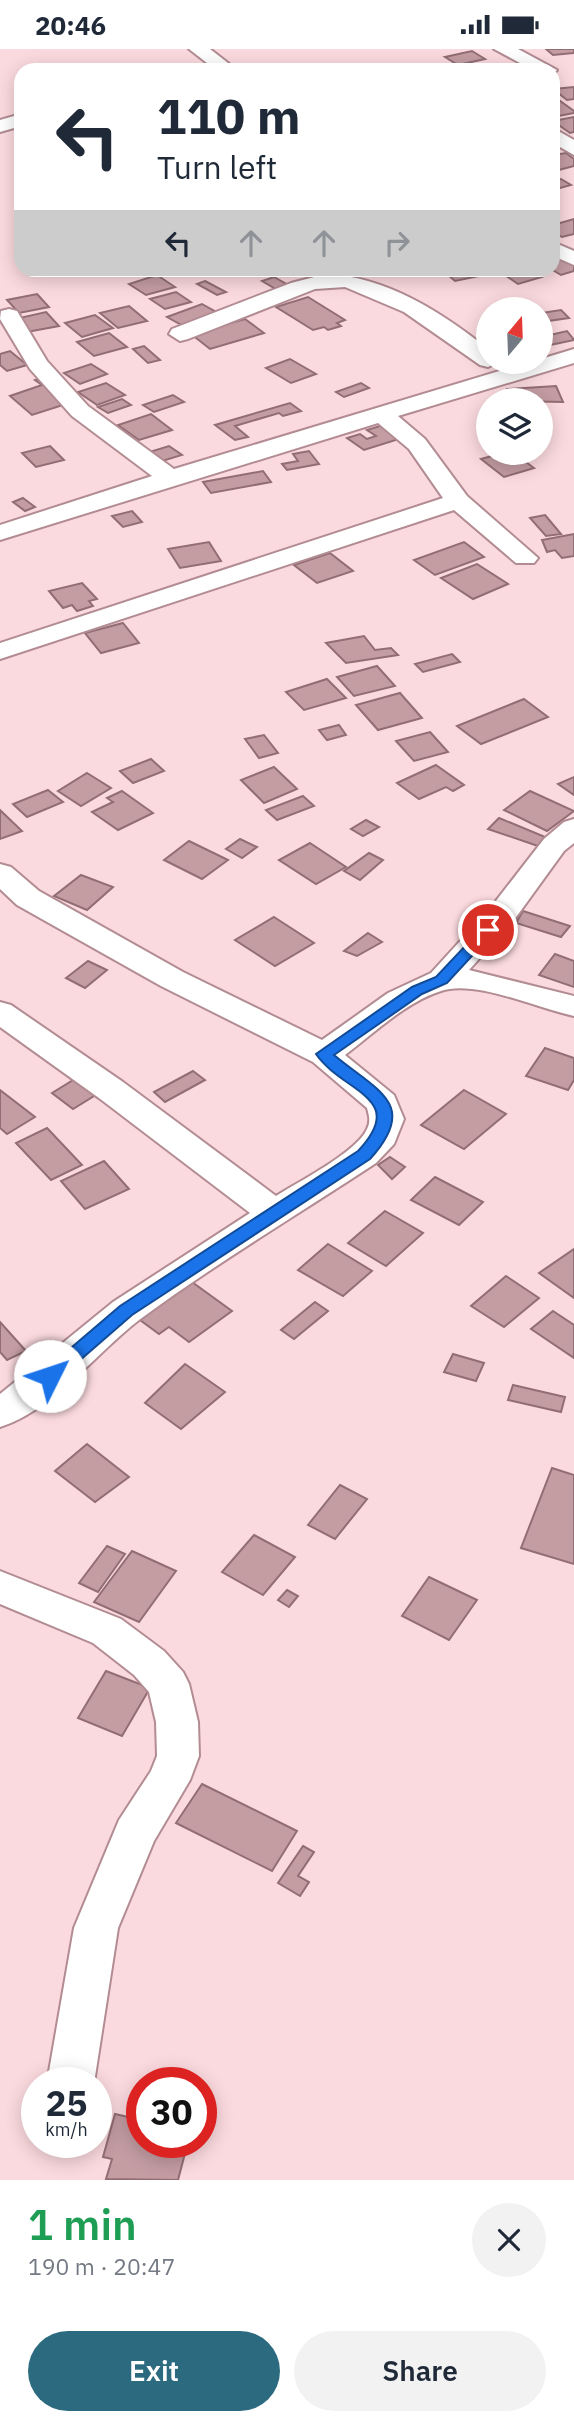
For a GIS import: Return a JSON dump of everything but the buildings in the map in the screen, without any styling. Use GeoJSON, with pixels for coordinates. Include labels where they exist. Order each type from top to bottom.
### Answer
{"type":"FeatureCollection","features":[{"type":"Feature","properties":{"kind":"street"},"geometry":{"type":"LineString","coordinates":[[198,49],[218,63]]}},
{"type":"Feature","properties":{"kind":"street"},"geometry":{"type":"LineString","coordinates":[[503,49],[530,63]]}},
{"type":"Feature","properties":{"kind":"street"},"geometry":{"type":"LineString","coordinates":[[180,334],[312,283],[342,280],[414,310],[476,351]]}},
{"type":"Feature","properties":{"kind":"street"},"geometry":{"type":"LineString","coordinates":[[9,316],[38,364],[80,411],[170,478]]}},
{"type":"Feature","properties":{"kind":"street"},"geometry":{"type":"LineString","coordinates":[[553,359],[574,356]]}},
{"type":"Feature","properties":{"kind":"street"},"geometry":{"type":"LineString","coordinates":[[0,533],[380,413],[476,374]]}},
{"type":"Feature","properties":{"kind":"street"},"geometry":{"type":"LineString","coordinates":[[380,413],[417,444],[458,501],[525,558]]}},
{"type":"Feature","properties":{"kind":"street"},"geometry":{"type":"LineString","coordinates":[[0,651],[103,620],[156,599],[458,501]]}},
{"type":"Feature","properties":{"kind":"street"},"geometry":{"type":"LineString","coordinates":[[442,980],[503,913],[554,845],[574,828]]}},
{"type":"Feature","properties":{"kind":"street"},"geometry":{"type":"LineString","coordinates":[[0,873],[28,898],[172,979],[324,1054],[382,1103],[387,1119],[382,1136],[364,1155],[126,1311],[31,1392],[0,1413]]}},
{"type":"Feature","properties":{"kind":"street"},"geometry":{"type":"LineString","coordinates":[[324,1054],[417,990],[442,980],[478,982],[574,1006]]}},
{"type":"Feature","properties":{"kind":"street"},"geometry":{"type":"LineString","coordinates":[[0,1012],[111,1090],[274,1213]]}},
{"type":"Feature","properties":{"kind":"street"},"geometry":{"type":"LineString","coordinates":[[0,1587],[107,1631],[149,1663],[169,1684],[177,1722],[178,1756],[169,1780],[134,1834],[127,1859],[96,1928],[73,2067]]}},
{"type":"Feature","properties":{"kind":"route"},"geometry":{"type":"LineString","coordinates":[[50,1376],[126,1311],[364,1155],[382,1136],[387,1119],[382,1103],[324,1054],[417,990],[442,980],[488,930]]}}]}
